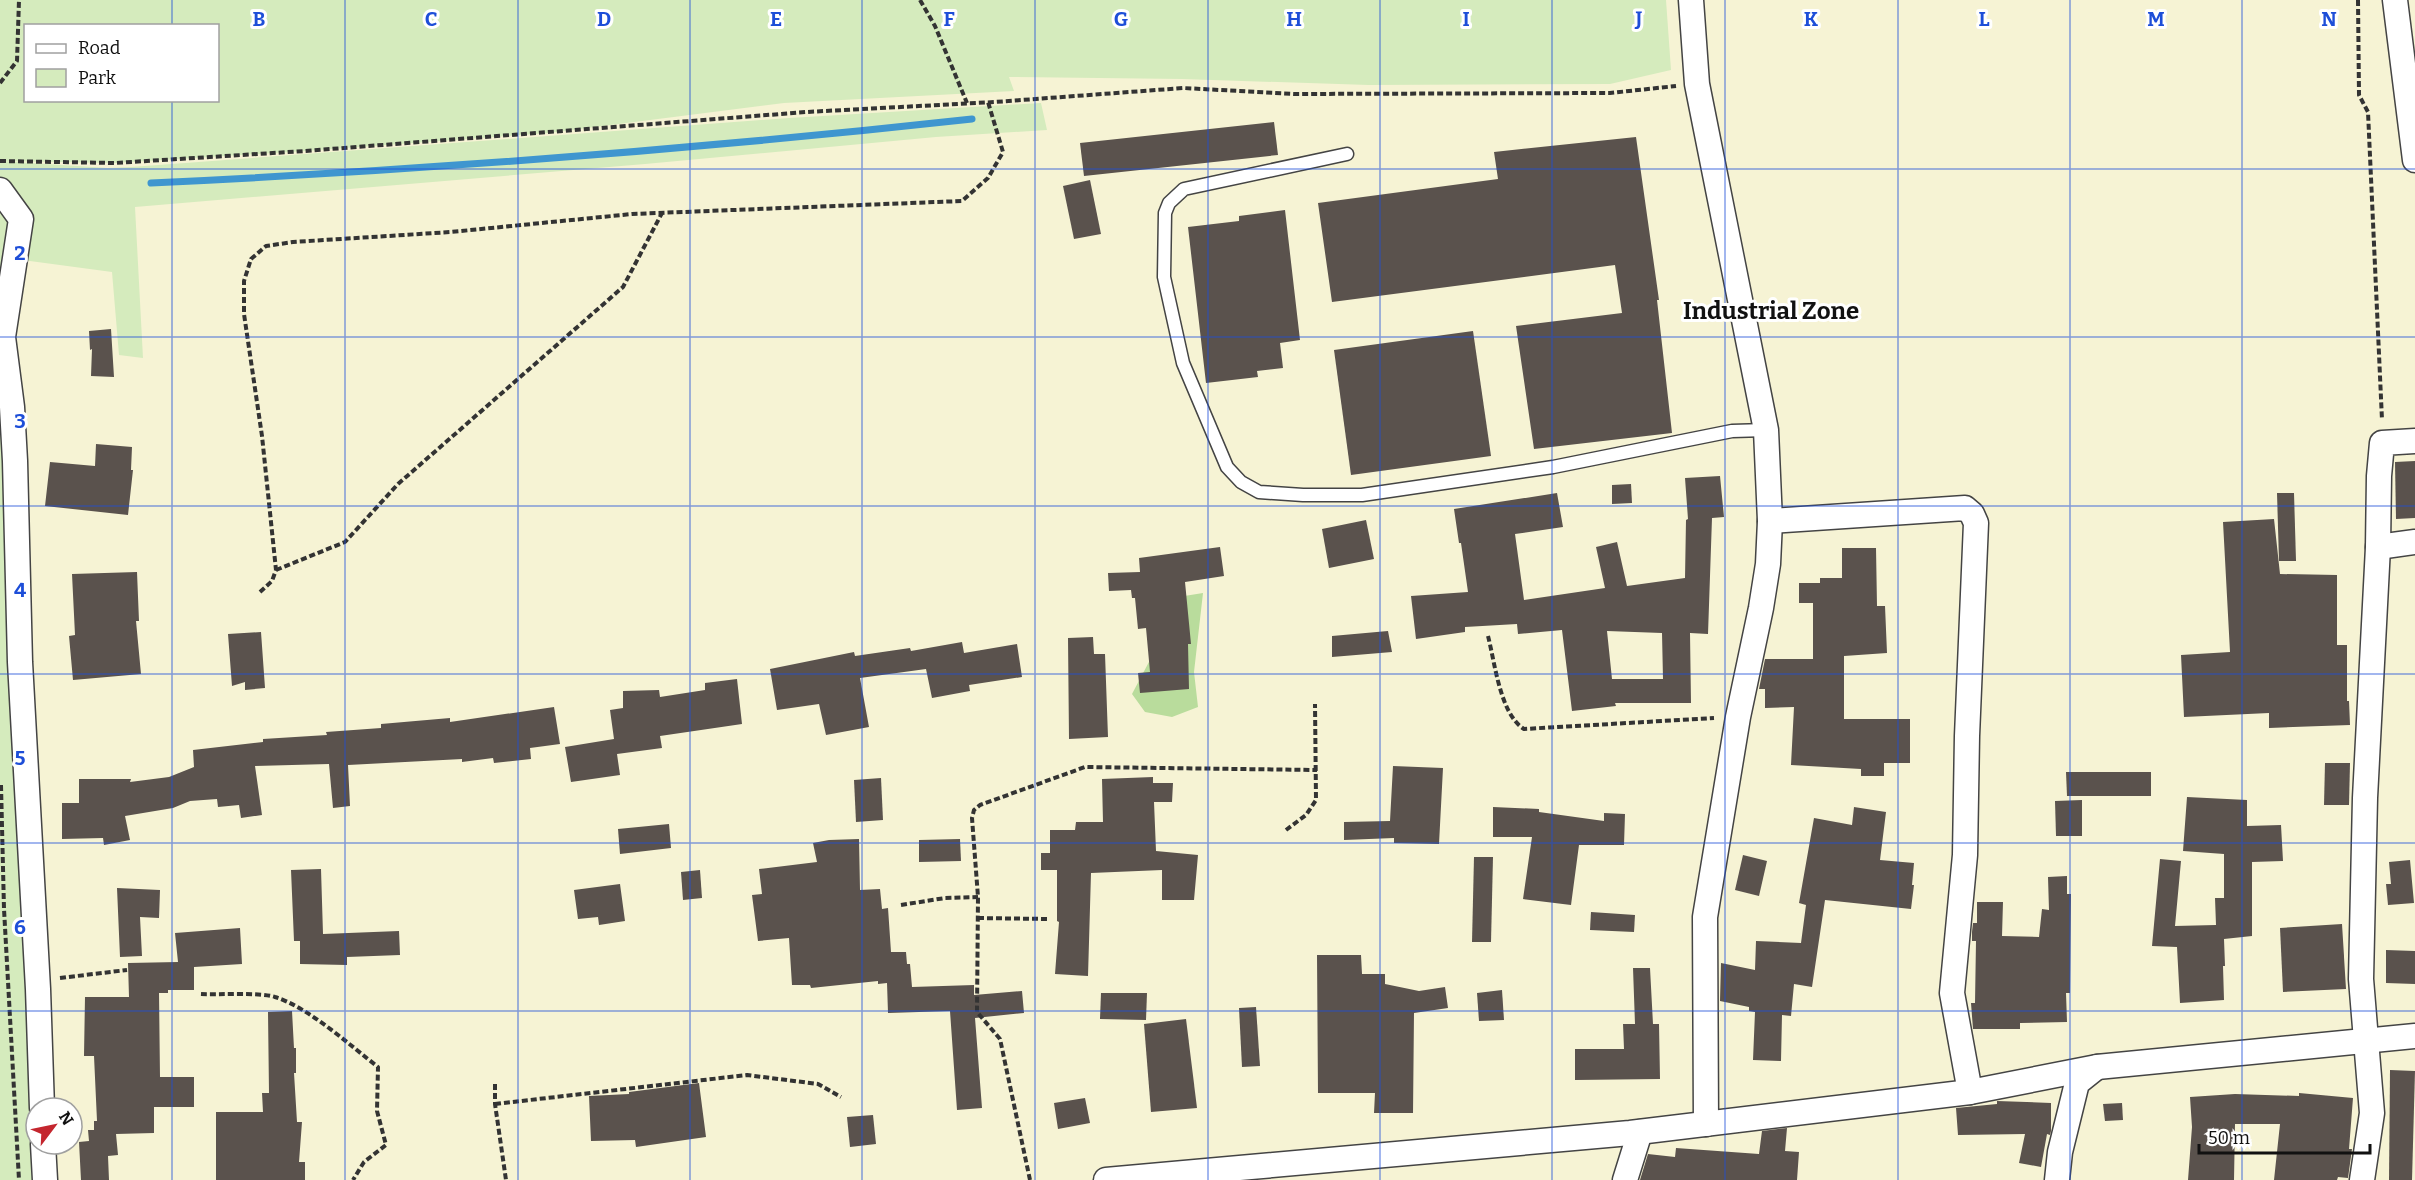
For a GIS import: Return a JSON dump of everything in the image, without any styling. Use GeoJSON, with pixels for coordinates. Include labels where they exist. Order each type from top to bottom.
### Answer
{"type":"FeatureCollection","features":[{"type":"Feature","properties":{"kind":"street"},"geometry":{"type":"LineString","coordinates":[[1692,0],[1697,84],[1766,430],[1770,521],[1768,564],[1761,608],[1738,717],[1705,917],[1706,1124]]}},
{"type":"Feature","properties":{"kind":"street"},"geometry":{"type":"LineString","coordinates":[[2395,0],[2415,160]]}},
{"type":"Feature","properties":{"kind":"street"},"geometry":{"type":"LineString","coordinates":[[0,190],[21,219],[3,337],[12,407],[15,462],[20,662],[42,1096]]}},
{"type":"Feature","properties":{"kind":"street"},"geometry":{"type":"LineString","coordinates":[[2362,1180],[2372,1113],[2361,980],[2365,798],[2378,547],[2379,476],[2382,443],[2415,441]]}},
{"type":"Feature","properties":{"kind":"street"},"geometry":{"type":"LineString","coordinates":[[1770,521],[1965,508],[1972,514],[1976,523],[1967,736],[1965,855],[1952,993],[1970,1092]]}},
{"type":"Feature","properties":{"kind":"street"},"geometry":{"type":"LineString","coordinates":[[2378,547],[2415,542]]}},
{"type":"Feature","properties":{"kind":"street"},"geometry":{"type":"LineString","coordinates":[[1106,1180],[1640,1132],[1970,1092],[2097,1067],[2415,1036]]}},
{"type":"Feature","properties":{"kind":"street"},"geometry":{"type":"LineString","coordinates":[[2057,1180],[2060,1152],[2077,1083],[2097,1067]]}},
{"type":"Feature","properties":{"kind":"street"},"geometry":{"type":"LineString","coordinates":[[1625,1180],[1640,1132]]}},
{"type":"Feature","properties":{"kind":"street"},"geometry":{"type":"LineString","coordinates":[[44,1156],[45,1180]]}},
{"type":"Feature","properties":{"kind":"lane"},"geometry":{"type":"LineString","coordinates":[[1347,154],[1184,189],[1169,203],[1165,213],[1164,277],[1184,363],[1227,467],[1241,482],[1259,492],[1362,495],[1552,467],[1732,431],[1766,430]]}},
{"type":"Feature","properties":{"kind":"path"},"geometry":{"type":"LineString","coordinates":[[0,83],[17,61],[19,0]]}},
{"type":"Feature","properties":{"kind":"path"},"geometry":{"type":"LineString","coordinates":[[920,0],[936,26],[968,103]]}},
{"type":"Feature","properties":{"kind":"path"},"geometry":{"type":"LineString","coordinates":[[2358,0],[2359,95],[2368,112],[2382,443]]}},
{"type":"Feature","properties":{"kind":"path"},"geometry":{"type":"LineString","coordinates":[[0,161],[115,163],[316,150],[806,112],[1183,88],[1295,94],[1610,93],[1697,84]]}},
{"type":"Feature","properties":{"kind":"path"},"geometry":{"type":"LineString","coordinates":[[260,592],[272,581],[276,570],[262,436],[244,314],[244,281],[251,260],[266,246],[293,242],[451,232],[632,214],[962,201],[988,178],[1002,152],[988,102]]}},
{"type":"Feature","properties":{"kind":"path"},"geometry":{"type":"LineString","coordinates":[[276,570],[345,542],[398,484],[623,287],[662,213]]}},
{"type":"Feature","properties":{"kind":"path"},"geometry":{"type":"LineString","coordinates":[[1488,636],[1507,710],[1517,725],[1524,729],[1738,717]]}},
{"type":"Feature","properties":{"kind":"path"},"geometry":{"type":"LineString","coordinates":[[1286,830],[1306,815],[1316,800],[1315,704]]}},
{"type":"Feature","properties":{"kind":"path"},"geometry":{"type":"LineString","coordinates":[[1030,1180],[1000,1039],[977,1012],[978,897],[972,818],[974,810],[980,804],[1085,768],[1317,770]]}},
{"type":"Feature","properties":{"kind":"path"},"geometry":{"type":"LineString","coordinates":[[1,782],[4,909],[19,1180]]}},
{"type":"Feature","properties":{"kind":"path"},"geometry":{"type":"LineString","coordinates":[[901,905],[945,898],[978,897]]}},
{"type":"Feature","properties":{"kind":"path"},"geometry":{"type":"LineString","coordinates":[[978,918],[1047,919]]}},
{"type":"Feature","properties":{"kind":"path"},"geometry":{"type":"LineString","coordinates":[[38,989],[65,976],[127,970]]}},
{"type":"Feature","properties":{"kind":"path"},"geometry":{"type":"LineString","coordinates":[[201,994],[274,996],[295,1006],[319,1022],[378,1068],[377,1111],[386,1145],[364,1162],[353,1180]]}},
{"type":"Feature","properties":{"kind":"path"},"geometry":{"type":"LineString","coordinates":[[495,1104],[747,1075],[818,1084],[841,1097]]}},
{"type":"Feature","properties":{"kind":"path"},"geometry":{"type":"LineString","coordinates":[[495,1084],[495,1104],[506,1180]]}},
{"type":"Feature","properties":{"kind":"shaded area"},"geometry":{"type":"Polygon","coordinates":[[[0,0],[2415,0],[2415,1180],[0,1180],[0,0]]]}},
{"type":"Feature","properties":{"kind":"green space"},"geometry":{"type":"Polygon","coordinates":[[[0,0],[1666,0],[1671,70],[1610,84],[1369,85],[1182,79],[1009,77],[1014,91],[784,103],[548,133],[115,163],[1,161],[108,168],[131,167],[789,118],[1041,103],[1047,130],[936,137],[135,207],[143,358],[119,355],[112,272],[15,259],[3,328],[34,1096],[24,1096],[24,1156],[39,1156],[45,1180],[0,1180],[0,0]]]}},
{"type":"Feature","properties":{"kind":"green space"},"geometry":{"type":"Polygon","coordinates":[[[1203,593],[1194,672],[1198,707],[1172,717],[1145,712],[1132,694],[1150,660],[1147,602],[1203,593]]]}},
{"type":"Feature","properties":{"kind":"building"},"geometry":{"type":"Polygon","coordinates":[[[1274,122],[1278,155],[1084,176],[1080,143],[1274,122]]]}},
{"type":"Feature","properties":{"kind":"building"},"geometry":{"type":"Polygon","coordinates":[[[1636,137],[1659,300],[1657,300],[1672,433],[1534,449],[1516,326],[1622,313],[1615,265],[1332,302],[1318,203],[1498,179],[1494,152],[1636,137]]]}},
{"type":"Feature","properties":{"kind":"building"},"geometry":{"type":"Polygon","coordinates":[[[1090,180],[1101,234],[1074,239],[1063,186],[1090,180]]]}},
{"type":"Feature","properties":{"kind":"building"},"geometry":{"type":"Polygon","coordinates":[[[1285,210],[1300,340],[1280,343],[1283,368],[1257,371],[1258,377],[1206,383],[1188,227],[1239,221],[1239,216],[1285,210]]]}},
{"type":"Feature","properties":{"kind":"building"},"geometry":{"type":"Polygon","coordinates":[[[111,329],[114,377],[91,376],[92,349],[90,350],[89,331],[111,329]]]}},
{"type":"Feature","properties":{"kind":"building"},"geometry":{"type":"Polygon","coordinates":[[[1473,331],[1491,456],[1351,475],[1334,350],[1473,331]]]}},
{"type":"Feature","properties":{"kind":"building"},"geometry":{"type":"Polygon","coordinates":[[[96,444],[132,447],[131,470],[133,470],[128,515],[45,506],[50,462],[95,466],[96,444]]]}},
{"type":"Feature","properties":{"kind":"building"},"geometry":{"type":"Polygon","coordinates":[[[2415,461],[2415,518],[2396,519],[2395,462],[2415,461]]]}},
{"type":"Feature","properties":{"kind":"building"},"geometry":{"type":"Polygon","coordinates":[[[1720,476],[1724,517],[1712,518],[1708,634],[1690,633],[1691,703],[1615,703],[1616,706],[1572,711],[1562,630],[1518,634],[1517,624],[1465,627],[1465,632],[1416,639],[1411,596],[1468,592],[1454,509],[1557,493],[1563,527],[1515,534],[1524,600],[1605,588],[1596,547],[1617,542],[1627,586],[1685,578],[1686,520],[1688,519],[1685,478],[1720,476]],[[1607,631],[1612,679],[1663,679],[1662,633],[1607,631]]]}},
{"type":"Feature","properties":{"kind":"building"},"geometry":{"type":"Polygon","coordinates":[[[1631,484],[1632,503],[1612,504],[1612,485],[1631,484]]]}},
{"type":"Feature","properties":{"kind":"building"},"geometry":{"type":"Polygon","coordinates":[[[2277,493],[2294,493],[2296,561],[2279,561],[2277,493]]]}},
{"type":"Feature","properties":{"kind":"building"},"geometry":{"type":"Polygon","coordinates":[[[2274,519],[2280,574],[2337,575],[2337,645],[2347,645],[2347,701],[2349,701],[2350,725],[2269,728],[2269,713],[2184,717],[2181,655],[2230,652],[2223,522],[2274,519]]]}},
{"type":"Feature","properties":{"kind":"building"},"geometry":{"type":"Polygon","coordinates":[[[1366,520],[1374,559],[1329,568],[1322,529],[1366,520]]]}},
{"type":"Feature","properties":{"kind":"building"},"geometry":{"type":"Polygon","coordinates":[[[1220,547],[1224,576],[1185,582],[1191,644],[1188,644],[1189,689],[1140,693],[1138,673],[1150,672],[1146,628],[1138,629],[1135,598],[1132,598],[1131,590],[1109,591],[1108,573],[1140,572],[1139,558],[1220,547]]]}},
{"type":"Feature","properties":{"kind":"building"},"geometry":{"type":"Polygon","coordinates":[[[1842,548],[1876,548],[1877,606],[1885,606],[1887,653],[1844,656],[1844,719],[1910,719],[1910,763],[1884,763],[1884,776],[1861,776],[1861,769],[1791,765],[1794,707],[1765,708],[1765,689],[1759,689],[1765,659],[1813,659],[1813,603],[1799,603],[1799,583],[1820,583],[1820,578],[1842,578],[1842,548]]]}},
{"type":"Feature","properties":{"kind":"building"},"geometry":{"type":"Polygon","coordinates":[[[137,572],[139,621],[136,621],[141,674],[73,680],[69,636],[75,635],[72,574],[137,572]]]}},
{"type":"Feature","properties":{"kind":"building"},"geometry":{"type":"Polygon","coordinates":[[[1388,631],[1392,652],[1332,657],[1332,636],[1388,631]]]}},
{"type":"Feature","properties":{"kind":"building"},"geometry":{"type":"Polygon","coordinates":[[[261,632],[265,688],[245,690],[245,682],[232,686],[228,634],[261,632]]]}},
{"type":"Feature","properties":{"kind":"building"},"geometry":{"type":"Polygon","coordinates":[[[1093,637],[1094,654],[1105,654],[1108,737],[1069,739],[1068,638],[1093,637]]]}},
{"type":"Feature","properties":{"kind":"building"},"geometry":{"type":"Polygon","coordinates":[[[962,642],[964,653],[1017,644],[1022,677],[969,685],[970,691],[932,698],[926,669],[860,678],[869,727],[826,735],[819,704],[777,710],[770,669],[854,652],[855,656],[910,648],[911,651],[962,642]]]}},
{"type":"Feature","properties":{"kind":"building"},"geometry":{"type":"Polygon","coordinates":[[[737,679],[742,724],[660,736],[662,748],[617,754],[620,775],[571,782],[565,747],[614,739],[610,710],[623,708],[623,691],[659,690],[660,697],[705,690],[705,683],[737,679]]]}},
{"type":"Feature","properties":{"kind":"building"},"geometry":{"type":"Polygon","coordinates":[[[554,707],[560,744],[530,748],[531,759],[494,763],[493,758],[462,762],[462,759],[348,765],[350,806],[333,808],[329,764],[255,766],[262,815],[241,818],[239,805],[218,807],[217,799],[190,801],[173,808],[125,816],[130,840],[104,845],[103,838],[62,839],[62,803],[79,803],[79,779],[131,779],[130,782],[169,777],[194,767],[193,750],[263,742],[263,739],[327,735],[326,732],[381,728],[381,724],[450,718],[450,722],[554,707]]]}},
{"type":"Feature","properties":{"kind":"building"},"geometry":{"type":"Polygon","coordinates":[[[2325,763],[2350,763],[2349,805],[2324,805],[2325,763]]]}},
{"type":"Feature","properties":{"kind":"building"},"geometry":{"type":"Polygon","coordinates":[[[1393,766],[1443,768],[1439,844],[1394,843],[1394,838],[1344,840],[1344,822],[1390,821],[1393,766]]]}},
{"type":"Feature","properties":{"kind":"building"},"geometry":{"type":"Polygon","coordinates":[[[2066,772],[2151,772],[2151,796],[2067,796],[2066,772]]]}},
{"type":"Feature","properties":{"kind":"building"},"geometry":{"type":"Polygon","coordinates":[[[1153,777],[1153,783],[1173,783],[1172,802],[1154,802],[1156,851],[1198,855],[1194,900],[1162,900],[1162,870],[1091,873],[1088,976],[1055,974],[1059,922],[1057,921],[1057,870],[1041,870],[1041,853],[1050,853],[1050,830],[1075,830],[1076,822],[1103,822],[1102,779],[1153,777]]]}},
{"type":"Feature","properties":{"kind":"building"},"geometry":{"type":"Polygon","coordinates":[[[881,778],[883,820],[856,822],[854,780],[881,778]]]}},
{"type":"Feature","properties":{"kind":"building"},"geometry":{"type":"Polygon","coordinates":[[[2187,797],[2247,800],[2247,826],[2281,825],[2283,861],[2252,862],[2252,936],[2224,939],[2224,1000],[2180,1003],[2177,947],[2152,946],[2160,859],[2181,861],[2175,926],[2216,925],[2215,898],[2224,898],[2224,854],[2183,851],[2187,797]]]}},
{"type":"Feature","properties":{"kind":"building"},"geometry":{"type":"Polygon","coordinates":[[[2082,800],[2082,836],[2056,836],[2055,801],[2082,800]]]}},
{"type":"Feature","properties":{"kind":"building"},"geometry":{"type":"Polygon","coordinates":[[[1493,807],[1539,809],[1539,812],[1604,821],[1604,813],[1625,814],[1624,845],[1579,845],[1571,905],[1523,899],[1532,837],[1493,837],[1493,807]]]}},
{"type":"Feature","properties":{"kind":"building"},"geometry":{"type":"Polygon","coordinates":[[[1854,807],[1886,812],[1880,860],[1914,863],[1911,909],[1825,900],[1812,987],[1794,984],[1791,1016],[1782,1015],[1781,1061],[1753,1060],[1755,1012],[1749,1011],[1749,1007],[1720,1001],[1721,963],[1755,970],[1756,941],[1801,943],[1806,905],[1799,903],[1814,818],[1852,825],[1854,807]]]}},
{"type":"Feature","properties":{"kind":"building"},"geometry":{"type":"Polygon","coordinates":[[[669,824],[671,848],[620,854],[618,829],[669,824]]]}},
{"type":"Feature","properties":{"kind":"building"},"geometry":{"type":"Polygon","coordinates":[[[859,839],[860,890],[880,889],[882,909],[888,908],[891,952],[906,952],[907,964],[910,964],[912,987],[974,985],[974,995],[1022,991],[1024,1013],[975,1018],[982,1108],[957,1110],[950,1011],[888,1013],[887,983],[878,984],[878,981],[811,988],[810,985],[792,985],[789,938],[758,941],[752,895],[762,894],[759,869],[817,862],[813,843],[859,839]]]}},
{"type":"Feature","properties":{"kind":"building"},"geometry":{"type":"Polygon","coordinates":[[[960,839],[961,861],[919,862],[919,840],[960,839]]]}},
{"type":"Feature","properties":{"kind":"building"},"geometry":{"type":"Polygon","coordinates":[[[1743,855],[1767,861],[1759,896],[1735,890],[1743,855]]]}},
{"type":"Feature","properties":{"kind":"building"},"geometry":{"type":"Polygon","coordinates":[[[1474,857],[1493,857],[1491,942],[1472,942],[1474,857]]]}},
{"type":"Feature","properties":{"kind":"building"},"geometry":{"type":"Polygon","coordinates":[[[2410,860],[2414,903],[2388,905],[2386,884],[2391,884],[2389,862],[2410,860]]]}},
{"type":"Feature","properties":{"kind":"building"},"geometry":{"type":"Polygon","coordinates":[[[321,869],[323,934],[399,931],[400,955],[347,957],[347,965],[300,964],[300,941],[294,941],[291,870],[321,869]]]}},
{"type":"Feature","properties":{"kind":"building"},"geometry":{"type":"Polygon","coordinates":[[[700,870],[702,898],[683,900],[681,872],[700,870]]]}},
{"type":"Feature","properties":{"kind":"building"},"geometry":{"type":"Polygon","coordinates":[[[2067,876],[2067,894],[2071,894],[2070,993],[2066,993],[2067,1022],[2020,1023],[2020,1029],[1973,1029],[1971,1003],[1975,1003],[1976,941],[1972,941],[1972,932],[1973,923],[1977,923],[1977,902],[2003,902],[2002,936],[2039,937],[2042,909],[2049,910],[2048,877],[2067,876]]]}},
{"type":"Feature","properties":{"kind":"building"},"geometry":{"type":"Polygon","coordinates":[[[620,884],[625,921],[599,925],[598,917],[578,919],[574,890],[620,884]]]}},
{"type":"Feature","properties":{"kind":"building"},"geometry":{"type":"Polygon","coordinates":[[[117,888],[160,890],[159,918],[140,917],[142,956],[120,957],[117,888]]]}},
{"type":"Feature","properties":{"kind":"building"},"geometry":{"type":"Polygon","coordinates":[[[1591,912],[1635,915],[1634,932],[1590,930],[1591,912]]]}},
{"type":"Feature","properties":{"kind":"building"},"geometry":{"type":"Polygon","coordinates":[[[2342,924],[2346,989],[2283,992],[2280,928],[2342,924]]]}},
{"type":"Feature","properties":{"kind":"building"},"geometry":{"type":"Polygon","coordinates":[[[240,928],[242,964],[194,967],[194,990],[168,990],[168,993],[159,993],[160,1077],[194,1077],[194,1107],[154,1107],[154,1133],[116,1134],[118,1155],[108,1156],[109,1180],[81,1180],[80,1156],[84,1156],[84,1142],[89,1141],[88,1130],[94,1130],[94,1121],[97,1121],[94,1056],[84,1056],[85,997],[129,997],[128,963],[178,962],[175,933],[240,928]]]}},
{"type":"Feature","properties":{"kind":"building"},"geometry":{"type":"Polygon","coordinates":[[[2386,950],[2415,951],[2415,984],[2386,983],[2386,950]]]}},
{"type":"Feature","properties":{"kind":"building"},"geometry":{"type":"Polygon","coordinates":[[[1317,955],[1361,955],[1362,974],[1385,974],[1385,984],[1419,991],[1445,987],[1448,1008],[1414,1013],[1413,1113],[1374,1113],[1375,1093],[1318,1093],[1317,955]]]}},
{"type":"Feature","properties":{"kind":"building"},"geometry":{"type":"Polygon","coordinates":[[[1633,968],[1650,968],[1653,1024],[1659,1024],[1660,1079],[1575,1080],[1575,1049],[1624,1049],[1623,1024],[1635,1024],[1633,968]]]}},
{"type":"Feature","properties":{"kind":"building"},"geometry":{"type":"Polygon","coordinates":[[[1502,990],[1504,1020],[1479,1021],[1477,993],[1502,990]]]}},
{"type":"Feature","properties":{"kind":"building"},"geometry":{"type":"Polygon","coordinates":[[[1101,993],[1147,993],[1146,1020],[1100,1019],[1101,993]]]}},
{"type":"Feature","properties":{"kind":"building"},"geometry":{"type":"Polygon","coordinates":[[[1256,1007],[1260,1066],[1242,1067],[1239,1008],[1256,1007]]]}},
{"type":"Feature","properties":{"kind":"building"},"geometry":{"type":"Polygon","coordinates":[[[292,1011],[294,1048],[296,1048],[296,1073],[294,1073],[297,1122],[302,1122],[299,1162],[305,1162],[305,1180],[216,1180],[216,1112],[263,1112],[262,1093],[269,1093],[268,1012],[292,1011]]]}},
{"type":"Feature","properties":{"kind":"building"},"geometry":{"type":"Polygon","coordinates":[[[1186,1019],[1197,1108],[1151,1112],[1144,1024],[1186,1019]]]}},
{"type":"Feature","properties":{"kind":"building"},"geometry":{"type":"Polygon","coordinates":[[[2390,1070],[2415,1071],[2412,1180],[2389,1180],[2390,1070]]]}},
{"type":"Feature","properties":{"kind":"building"},"geometry":{"type":"Polygon","coordinates":[[[699,1083],[706,1137],[636,1147],[635,1140],[591,1141],[589,1096],[629,1094],[629,1092],[699,1083]]]}},
{"type":"Feature","properties":{"kind":"building"},"geometry":{"type":"Polygon","coordinates":[[[2299,1093],[2353,1098],[2349,1149],[2352,1149],[2348,1178],[2274,1180],[2280,1124],[2235,1124],[2234,1180],[2188,1180],[2192,1127],[2190,1097],[2235,1094],[2299,1096],[2299,1093]]]}},
{"type":"Feature","properties":{"kind":"building"},"geometry":{"type":"Polygon","coordinates":[[[1085,1098],[1090,1123],[1058,1129],[1054,1103],[1085,1098]]]}},
{"type":"Feature","properties":{"kind":"building"},"geometry":{"type":"Polygon","coordinates":[[[1997,1101],[2051,1103],[2051,1131],[2050,1135],[2047,1134],[2041,1167],[2019,1163],[2025,1134],[1958,1135],[1956,1108],[1997,1104],[1997,1101]]]}},
{"type":"Feature","properties":{"kind":"building"},"geometry":{"type":"Polygon","coordinates":[[[2122,1103],[2123,1120],[2105,1121],[2103,1104],[2122,1103]]]}},
{"type":"Feature","properties":{"kind":"building"},"geometry":{"type":"Polygon","coordinates":[[[873,1115],[876,1144],[850,1147],[847,1117],[873,1115]]]}},
{"type":"Feature","properties":{"kind":"building"},"geometry":{"type":"Polygon","coordinates":[[[1787,1128],[1785,1151],[1799,1152],[1797,1180],[1640,1180],[1648,1154],[1675,1157],[1676,1148],[1759,1154],[1762,1131],[1787,1128]]]}},
{"type":"Feature","properties":{"kind":"waterway"},"geometry":{"type":"LineString","coordinates":[[151,183],[357,172],[562,157],[767,140],[972,119]]}},
{"type":"Feature","properties":{"kind":"district","name":"Industrial Zone"},"geometry":{"type":"Point","coordinates":[1771,311]}}]}
